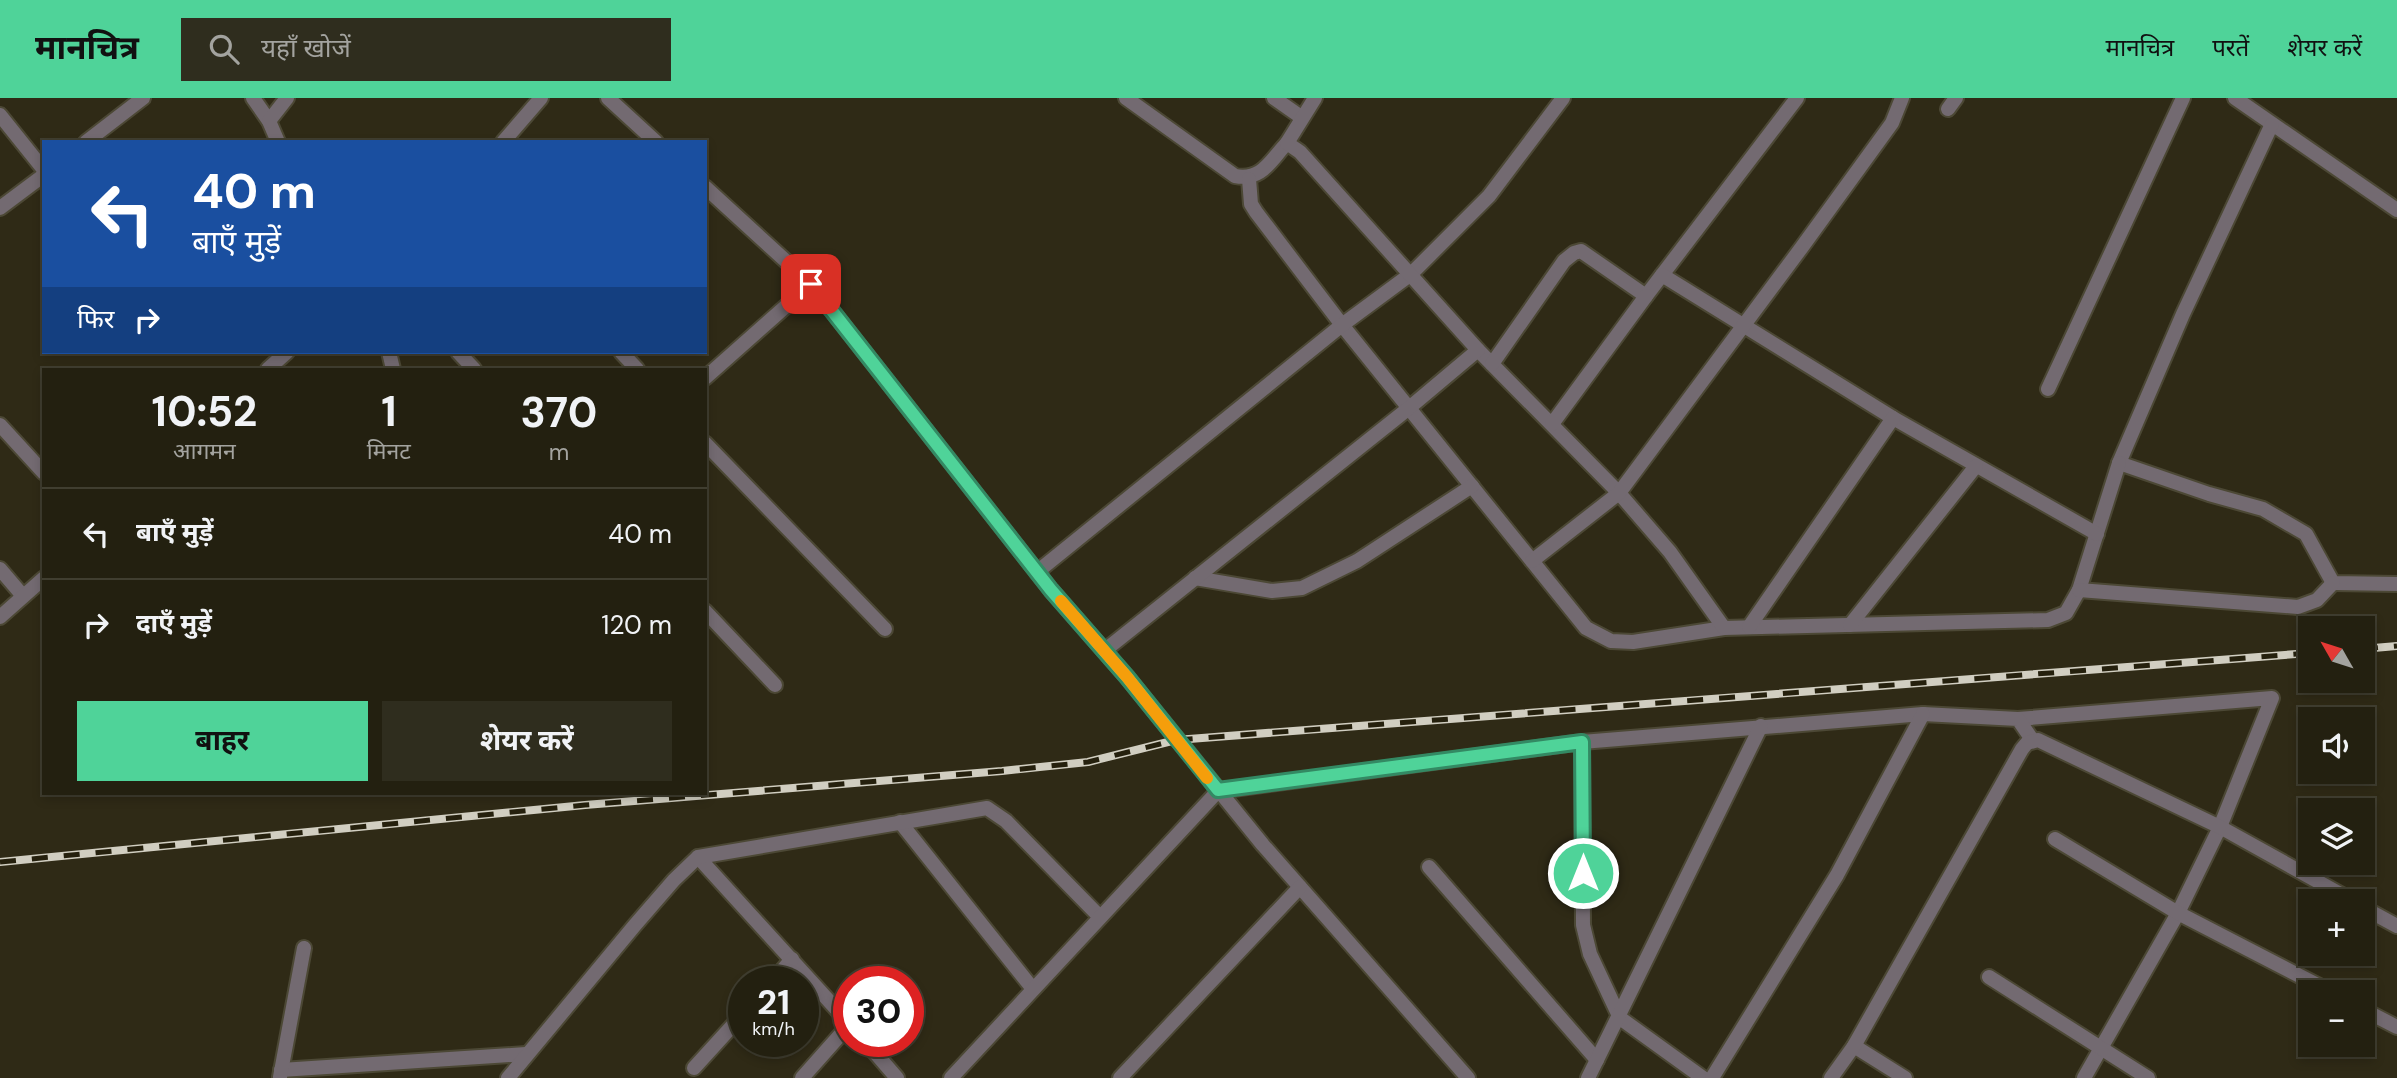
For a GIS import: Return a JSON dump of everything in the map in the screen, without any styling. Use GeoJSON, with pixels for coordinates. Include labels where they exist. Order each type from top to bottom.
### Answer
{"type":"FeatureCollection","features":[{"type":"Feature","properties":{"kind":"street"},"geometry":{"type":"LineString","coordinates":[[253,98],[270,121],[277,140]]}},
{"type":"Feature","properties":{"kind":"street"},"geometry":{"type":"LineString","coordinates":[[270,121],[287,98]]}},
{"type":"Feature","properties":{"kind":"street"},"geometry":{"type":"LineString","coordinates":[[505,140],[541,98]]}},
{"type":"Feature","properties":{"kind":"street"},"geometry":{"type":"LineString","coordinates":[[608,98],[654,140]]}},
{"type":"Feature","properties":{"kind":"street"},"geometry":{"type":"LineString","coordinates":[[1126,98],[1235,176],[1249,179],[1258,174],[1287,143],[1315,98]]}},
{"type":"Feature","properties":{"kind":"street"},"geometry":{"type":"LineString","coordinates":[[1274,98],[1301,117]]}},
{"type":"Feature","properties":{"kind":"street"},"geometry":{"type":"LineString","coordinates":[[1038,572],[1342,324],[1410,274],[1489,196],[1563,98]]}},
{"type":"Feature","properties":{"kind":"street"},"geometry":{"type":"LineString","coordinates":[[1552,424],[1797,98]]}},
{"type":"Feature","properties":{"kind":"street"},"geometry":{"type":"LineString","coordinates":[[1532,561],[1619,493],[1892,123],[1902,98]]}},
{"type":"Feature","properties":{"kind":"street"},"geometry":{"type":"LineString","coordinates":[[2048,388],[2183,98]]}},
{"type":"Feature","properties":{"kind":"street"},"geometry":{"type":"LineString","coordinates":[[2235,98],[2397,210]]}},
{"type":"Feature","properties":{"kind":"street"},"geometry":{"type":"LineString","coordinates":[[88,140],[139,99]]}},
{"type":"Feature","properties":{"kind":"street"},"geometry":{"type":"LineString","coordinates":[[0,115],[42,169]]}},
{"type":"Feature","properties":{"kind":"street"},"geometry":{"type":"LineString","coordinates":[[1249,179],[1251,204],[1256,212],[1342,324],[1586,628],[1611,641],[1633,642],[1724,628],[2048,620],[2066,613],[2079,590],[2119,463],[2183,314],[2273,124]]}},
{"type":"Feature","properties":{"kind":"street"},"geometry":{"type":"LineString","coordinates":[[1287,143],[1300,152],[1478,350],[1619,493],[1670,552],[1724,628]]}},
{"type":"Feature","properties":{"kind":"street"},"geometry":{"type":"LineString","coordinates":[[0,208],[42,174]]}},
{"type":"Feature","properties":{"kind":"street"},"geometry":{"type":"LineString","coordinates":[[707,189],[811,284],[1038,572],[1218,790],[1468,1078]]}},
{"type":"Feature","properties":{"kind":"street"},"geometry":{"type":"LineString","coordinates":[[1492,364],[1564,261],[1574,253],[1581,251],[1646,296]]}},
{"type":"Feature","properties":{"kind":"street"},"geometry":{"type":"LineString","coordinates":[[1662,275],[1893,418],[2097,534]]}},
{"type":"Feature","properties":{"kind":"street"},"geometry":{"type":"LineString","coordinates":[[707,376],[811,284]]}},
{"type":"Feature","properties":{"kind":"street"},"geometry":{"type":"LineString","coordinates":[[1104,651],[1478,350]]}},
{"type":"Feature","properties":{"kind":"street"},"geometry":{"type":"LineString","coordinates":[[269,368],[285,354]]}},
{"type":"Feature","properties":{"kind":"street"},"geometry":{"type":"LineString","coordinates":[[460,354],[473,368]]}},
{"type":"Feature","properties":{"kind":"street"},"geometry":{"type":"LineString","coordinates":[[623,354],[635,368]]}},
{"type":"Feature","properties":{"kind":"street"},"geometry":{"type":"LineString","coordinates":[[1749,627],[1893,418]]}},
{"type":"Feature","properties":{"kind":"street"},"geometry":{"type":"LineString","coordinates":[[0,425],[42,471]]}},
{"type":"Feature","properties":{"kind":"street"},"geometry":{"type":"LineString","coordinates":[[707,445],[885,629]]}},
{"type":"Feature","properties":{"kind":"street"},"geometry":{"type":"LineString","coordinates":[[2119,463],[2263,509],[2306,534],[2333,583]]}},
{"type":"Feature","properties":{"kind":"street"},"geometry":{"type":"LineString","coordinates":[[1850,625],[1976,466]]}},
{"type":"Feature","properties":{"kind":"street"},"geometry":{"type":"LineString","coordinates":[[1195,578],[1272,590],[1302,588],[1357,561],[1472,486]]}},
{"type":"Feature","properties":{"kind":"street"},"geometry":{"type":"LineString","coordinates":[[0,569],[23,596]]}},
{"type":"Feature","properties":{"kind":"street"},"geometry":{"type":"LineString","coordinates":[[0,617],[42,580]]}},
{"type":"Feature","properties":{"kind":"street"},"geometry":{"type":"LineString","coordinates":[[2079,590],[2298,607],[2317,600],[2333,583],[2397,584]]}},
{"type":"Feature","properties":{"kind":"street"},"geometry":{"type":"LineString","coordinates":[[707,613],[775,685]]}},
{"type":"Feature","properties":{"kind":"street"},"geometry":{"type":"LineString","coordinates":[[951,1078],[1218,790],[1582,742],[1761,726],[1923,715],[2018,719],[2272,698],[2220,827],[2178,913],[2084,1078]]}},
{"type":"Feature","properties":{"kind":"street"},"geometry":{"type":"LineString","coordinates":[[1712,1078],[1837,875],[1923,715]]}},
{"type":"Feature","properties":{"kind":"street"},"geometry":{"type":"LineString","coordinates":[[2018,719],[2033,741]]}},
{"type":"Feature","properties":{"kind":"street"},"geometry":{"type":"LineString","coordinates":[[1588,1078],[1620,1018],[1761,726]]}},
{"type":"Feature","properties":{"kind":"street"},"geometry":{"type":"LineString","coordinates":[[1830,1078],[1854,1046],[2022,749],[2033,741],[2038,740],[2220,827],[2331,889]]}},
{"type":"Feature","properties":{"kind":"street"},"geometry":{"type":"LineString","coordinates":[[1582,742],[1583,925],[1590,954],[1620,1018],[1703,1078]]}},
{"type":"Feature","properties":{"kind":"street"},"geometry":{"type":"LineString","coordinates":[[508,1078],[674,880],[698,858],[988,808],[1006,821],[1100,917]]}},
{"type":"Feature","properties":{"kind":"street"},"geometry":{"type":"LineString","coordinates":[[900,822],[1033,989]]}},
{"type":"Feature","properties":{"kind":"street"},"geometry":{"type":"LineString","coordinates":[[2055,839],[2178,913],[2308,980]]}},
{"type":"Feature","properties":{"kind":"street"},"geometry":{"type":"LineString","coordinates":[[698,858],[833,1006]]}},
{"type":"Feature","properties":{"kind":"street"},"geometry":{"type":"LineString","coordinates":[[1429,867],[1597,1060]]}},
{"type":"Feature","properties":{"kind":"street"},"geometry":{"type":"LineString","coordinates":[[1120,1078],[1300,887]]}},
{"type":"Feature","properties":{"kind":"street"},"geometry":{"type":"LineString","coordinates":[[2375,914],[2397,926]]}},
{"type":"Feature","properties":{"kind":"street"},"geometry":{"type":"LineString","coordinates":[[304,948],[280,1074],[526,1054]]}},
{"type":"Feature","properties":{"kind":"street"},"geometry":{"type":"LineString","coordinates":[[786,966],[792,959]]}},
{"type":"Feature","properties":{"kind":"street"},"geometry":{"type":"LineString","coordinates":[[1989,976],[2148,1078]]}},
{"type":"Feature","properties":{"kind":"street"},"geometry":{"type":"LineString","coordinates":[[2375,1016],[2397,1027]]}},
{"type":"Feature","properties":{"kind":"street"},"geometry":{"type":"LineString","coordinates":[[694,1068],[728,1031]]}},
{"type":"Feature","properties":{"kind":"street"},"geometry":{"type":"LineString","coordinates":[[802,1078],[833,1042]]}},
{"type":"Feature","properties":{"kind":"street"},"geometry":{"type":"LineString","coordinates":[[1854,1046],[1905,1078]]}},
{"type":"Feature","properties":{"kind":"street"},"geometry":{"type":"LineString","coordinates":[[879,1057],[897,1078]]}},
{"type":"Feature","properties":{"kind":"railway"},"geometry":{"type":"LineString","coordinates":[[2375,648],[2397,646]]}},
{"type":"Feature","properties":{"kind":"railway"},"geometry":{"type":"LineString","coordinates":[[0,862],[585,805],[1002,771],[1088,762],[1176,740],[2298,654]]}},
{"type":"Feature","properties":{"kind":"slow traffic"},"geometry":{"type":"LineString","coordinates":[[1061,601],[1127,677],[1207,778]]}},
{"type":"Feature","properties":{"kind":"route"},"geometry":{"type":"LineString","coordinates":[[811,284],[1051,590],[1127,677],[1218,790],[1582,742],[1583,873]]}}]}
